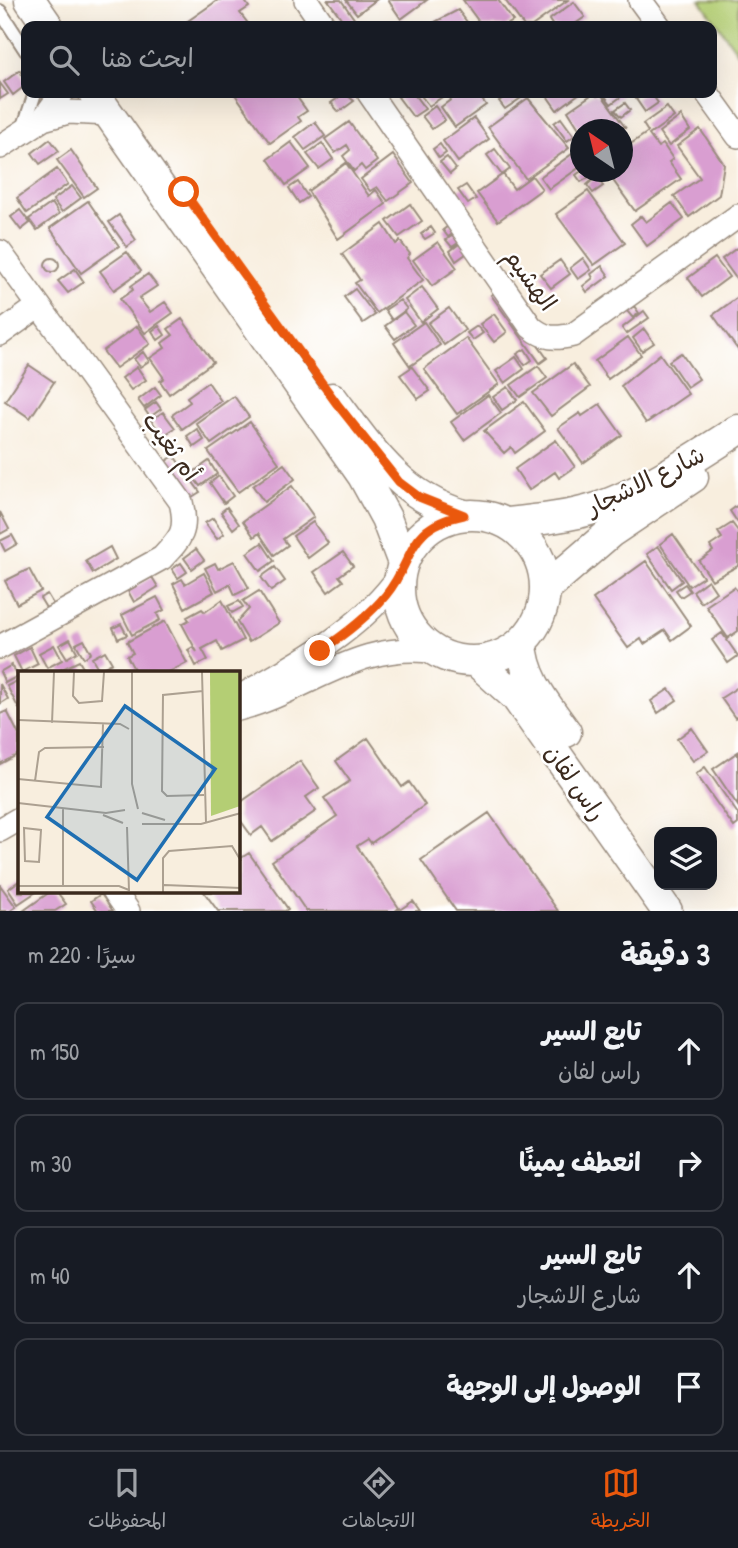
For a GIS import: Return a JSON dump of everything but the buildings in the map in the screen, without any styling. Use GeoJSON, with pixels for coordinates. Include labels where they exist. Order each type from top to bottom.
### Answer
{"type":"FeatureCollection","features":[{"type":"Feature","properties":{"kind":"street"},"geometry":{"type":"LineString","coordinates":[[30,0],[45,21]]}},
{"type":"Feature","properties":{"kind":"street"},"geometry":{"type":"LineString","coordinates":[[51,0],[66,21]]}},
{"type":"Feature","properties":{"kind":"street"},"geometry":{"type":"LineString","coordinates":[[306,0],[321,21]]}},
{"type":"Feature","properties":{"kind":"street"},"geometry":{"type":"LineString","coordinates":[[640,0],[655,21]]}},
{"type":"Feature","properties":{"kind":"street"},"geometry":{"type":"LineString","coordinates":[[0,147],[43,118],[58,98]]}},
{"type":"Feature","properties":{"kind":"street","name":"الهشيم"},"geometry":{"type":"LineString","coordinates":[[372,98],[531,327],[542,337],[556,339],[573,335],[738,216]]}},
{"type":"Feature","properties":{"kind":"street"},"geometry":{"type":"LineString","coordinates":[[711,98],[738,136]]}},
{"type":"Feature","properties":{"kind":"street"},"geometry":{"type":"LineString","coordinates":[[43,118],[106,100]]}},
{"type":"Feature","properties":{"kind":"street"},"geometry":{"type":"LineString","coordinates":[[106,100],[383,463],[419,497],[464,515]]}},
{"type":"Feature","properties":{"kind":"street"},"geometry":{"type":"LineString","coordinates":[[106,100],[363,476],[386,518],[401,569],[399,598],[405,620],[418,638],[448,658],[477,662],[501,655],[522,642],[542,612],[546,588],[539,558],[531,544],[507,523],[479,515],[464,515],[433,526],[411,548],[401,569],[376,606],[333,642],[240,697]]}},
{"type":"Feature","properties":{"kind":"street","name":"أم ثغيب"},"geometry":{"type":"LineString","coordinates":[[0,252],[181,502],[186,521],[181,538],[162,558],[0,646]]}},
{"type":"Feature","properties":{"kind":"street"},"geometry":{"type":"LineString","coordinates":[[0,334],[39,306]]}},
{"type":"Feature","properties":{"kind":"street","name":"شارع الاشجار"},"geometry":{"type":"LineString","coordinates":[[507,523],[573,514],[600,507],[696,457],[738,430]]}},
{"type":"Feature","properties":{"kind":"street","name":"شارع الاشجار"},"geometry":{"type":"LineString","coordinates":[[546,588],[611,532],[738,447]]}},
{"type":"Feature","properties":{"kind":"street","name":"راس لفان"},"geometry":{"type":"LineString","coordinates":[[522,642],[522,660],[532,684],[654,861]]}},
{"type":"Feature","properties":{"kind":"street"},"geometry":{"type":"LineString","coordinates":[[240,708],[279,696],[371,654],[403,649],[436,652]]}},
{"type":"Feature","properties":{"kind":"street","name":"راس لفان"},"geometry":{"type":"LineString","coordinates":[[477,662],[516,697],[667,911]]}},
{"type":"Feature","properties":{"kind":"street"},"geometry":{"type":"LineString","coordinates":[[0,830],[18,820]]}},
{"type":"Feature","properties":{"kind":"street"},"geometry":{"type":"LineString","coordinates":[[674,890],[689,911]]}},
{"type":"Feature","properties":{"kind":"street"},"geometry":{"type":"LineString","coordinates":[[115,894],[128,911]]}},
{"type":"Feature","properties":{"kind":"lane"},"geometry":{"type":"LineString","coordinates":[[0,11],[21,43]]}},
{"type":"Feature","properties":{"kind":"lane"},"geometry":{"type":"LineString","coordinates":[[22,132],[33,98]]}},
{"type":"Feature","properties":{"kind":"green space"},"geometry":{"type":"Polygon","coordinates":[[[700,0],[738,0],[738,53],[717,21],[700,0]]]}},
{"type":"Feature","properties":{"kind":"route"},"geometry":{"type":"LineString","coordinates":[[184,192],[284,333],[399,482],[440,508],[464,515],[433,526],[421,536],[411,548],[400,575],[385,596],[352,628],[320,651]]}}]}
